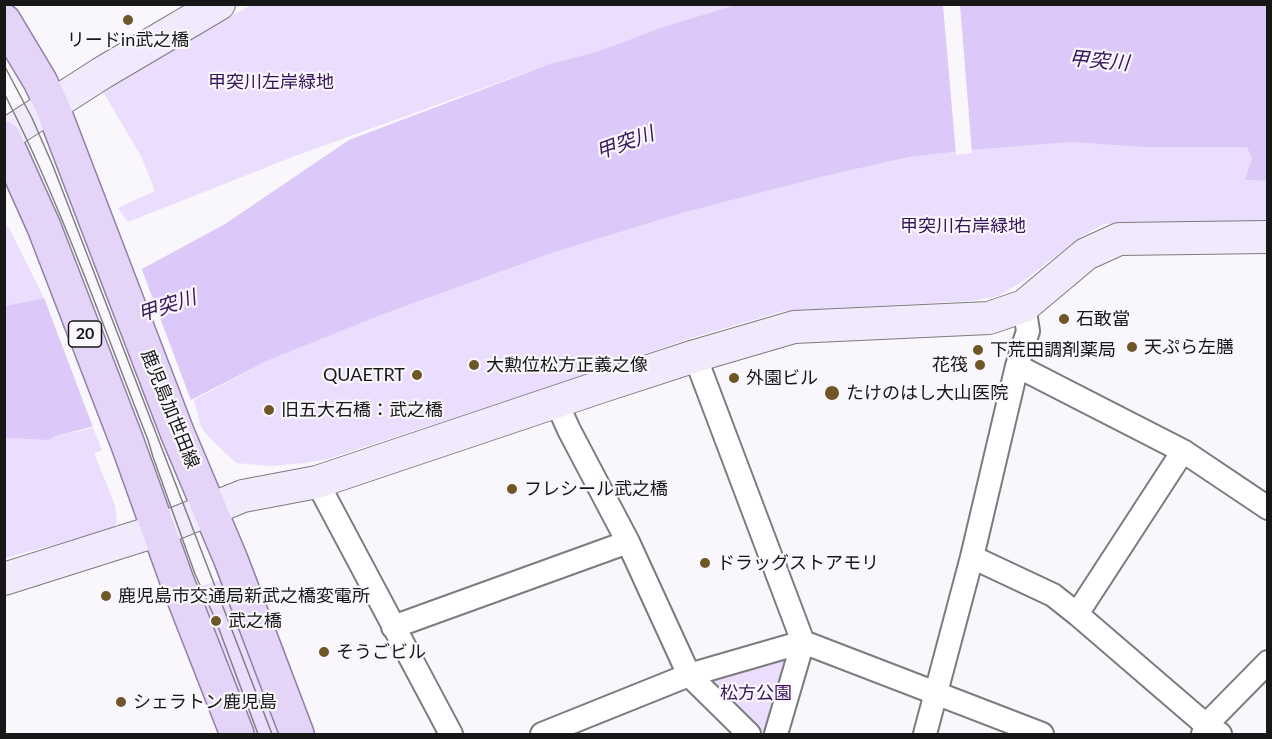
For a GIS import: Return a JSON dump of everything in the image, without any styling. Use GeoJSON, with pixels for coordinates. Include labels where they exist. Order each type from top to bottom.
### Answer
{"type":"FeatureCollection","features":[{"type":"Feature","properties":{"kind":"main road","name":"鹿児島加世田線"},"geometry":{"type":"LineString","coordinates":[[4,21],[52,105],[177,432],[210,508],[297,735]]}},
{"type":"Feature","properties":{"kind":"main road","name":"20"},"geometry":{"type":"LineString","coordinates":[[4,137],[44,227],[237,735]]}},
{"type":"Feature","properties":{"kind":"street"},"geometry":{"type":"LineString","coordinates":[[4,137],[52,105],[219,4]]}},
{"type":"Feature","properties":{"kind":"street"},"geometry":{"type":"LineString","coordinates":[[4,579],[159,530],[243,496],[317,482],[556,401],[794,327],[988,318],[1024,306],[1086,254],[1119,239],[1268,237]]}},
{"type":"Feature","properties":{"kind":"street"},"geometry":{"type":"LineString","coordinates":[[925,735],[972,557],[1017,366],[1028,331],[1024,306]]}},
{"type":"Feature","properties":{"kind":"street"},"geometry":{"type":"LineString","coordinates":[[695,356],[802,642],[776,735]]}},
{"type":"Feature","properties":{"kind":"street"},"geometry":{"type":"LineString","coordinates":[[1017,366],[1183,451],[1268,508]]}},
{"type":"Feature","properties":{"kind":"street"},"geometry":{"type":"LineString","coordinates":[[556,401],[628,542],[689,675],[749,735]]}},
{"type":"Feature","properties":{"kind":"street"},"geometry":{"type":"LineString","coordinates":[[1077,614],[1183,451]]}},
{"type":"Feature","properties":{"kind":"street"},"geometry":{"type":"LineString","coordinates":[[317,482],[451,735]]}},
{"type":"Feature","properties":{"kind":"street"},"geometry":{"type":"LineString","coordinates":[[393,627],[628,542]]}},
{"type":"Feature","properties":{"kind":"street"},"geometry":{"type":"LineString","coordinates":[[972,557],[1053,595],[1210,731],[1268,662]]}},
{"type":"Feature","properties":{"kind":"street"},"geometry":{"type":"LineString","coordinates":[[542,735],[689,675],[802,642],[1042,735]]}},
{"type":"Feature","properties":{"kind":"green space","name":"甲突川左岸緑地"},"geometry":{"type":"Polygon","coordinates":[[[251,5],[735,5],[663,27],[599,51],[550,64],[295,156],[128,222],[118,208],[155,191],[141,156],[102,90],[251,5]]]}},
{"type":"Feature","properties":{"kind":"green space","name":"甲突川右岸緑地"},"geometry":{"type":"Polygon","coordinates":[[[1072,142],[1142,147],[1248,147],[1252,158],[1245,180],[1267,181],[1267,221],[1104,224],[1080,237],[1025,280],[998,296],[970,301],[784,311],[691,338],[324,460],[271,466],[236,463],[201,427],[194,400],[269,360],[381,315],[555,252],[682,213],[909,157],[1072,142]]]}},
{"type":"Feature","properties":{"kind":"green space"},"geometry":{"type":"Polygon","coordinates":[[[5,222],[9,228],[44,298],[5,306],[5,222]]]}},
{"type":"Feature","properties":{"kind":"green space"},"geometry":{"type":"Polygon","coordinates":[[[93,428],[102,450],[94,453],[115,505],[117,522],[113,529],[5,558],[5,438],[48,440],[56,436],[93,428]]]}},
{"type":"Feature","properties":{"kind":"green space"},"geometry":{"type":"Polygon","coordinates":[[[219,580],[280,734],[255,734],[197,588],[219,580]]]}},
{"type":"Feature","properties":{"kind":"green space","name":"松方公園"},"geometry":{"type":"Polygon","coordinates":[[[784,658],[791,666],[772,731],[761,734],[709,687],[711,679],[784,658]]]}},
{"type":"Feature","properties":{"kind":"water","name":"甲突川"},"geometry":{"type":"Polygon","coordinates":[[[735,5],[1267,5],[1267,181],[1245,180],[1252,158],[1247,147],[1142,147],[1072,142],[909,157],[682,213],[555,252],[381,315],[269,360],[187,402],[48,440],[5,438],[5,306],[44,298],[142,269],[225,224],[349,140],[550,64],[599,51],[663,27],[735,5]]]}},
{"type":"Feature","properties":{"kind":"pier"},"geometry":{"type":"Polygon","coordinates":[[[943,5],[960,5],[972,153],[956,155],[943,5]]]}},
{"type":"Feature","properties":{"kind":"pier"},"geometry":{"type":"Polygon","coordinates":[[[141,267],[192,403],[94,430],[43,295],[141,267]]]}},
{"type":"Feature","properties":{"kind":"tram line"},"geometry":{"type":"LineString","coordinates":[[4,65],[32,118],[53,166],[272,734]]}},
{"type":"Feature","properties":{"kind":"tram line"},"geometry":{"type":"LineString","coordinates":[[4,93],[25,135],[80,265],[148,440],[195,574],[216,621],[258,734]]}},
{"type":"Feature","properties":{"kind":"place","name":"リードin武之橋"},"geometry":{"type":"Point","coordinates":[128,20]}},
{"type":"Feature","properties":{"kind":"place","name":"石敢當"},"geometry":{"type":"Point","coordinates":[1064,319]}},
{"type":"Feature","properties":{"kind":"place","name":"天ぷら左膳"},"geometry":{"type":"Point","coordinates":[1132,347]}},
{"type":"Feature","properties":{"kind":"place","name":"下荒田調剤薬局"},"geometry":{"type":"Point","coordinates":[978,350]}},
{"type":"Feature","properties":{"kind":"place","name":"大勲位松方正義之像"},"geometry":{"type":"Point","coordinates":[474,365]}},
{"type":"Feature","properties":{"kind":"place","name":"花筏"},"geometry":{"type":"Point","coordinates":[980,365]}},
{"type":"Feature","properties":{"kind":"place","name":"QUAETRT"},"geometry":{"type":"Point","coordinates":[417,375]}},
{"type":"Feature","properties":{"kind":"place","name":"外園ビル"},"geometry":{"type":"Point","coordinates":[734,378]}},
{"type":"Feature","properties":{"kind":"place","name":"たけのはし大山医院"},"geometry":{"type":"Point","coordinates":[832,393]}},
{"type":"Feature","properties":{"kind":"place","name":"旧五大石橋：武之橋"},"geometry":{"type":"Point","coordinates":[269,410]}},
{"type":"Feature","properties":{"kind":"place","name":"フレシール武之橋"},"geometry":{"type":"Point","coordinates":[512,489]}},
{"type":"Feature","properties":{"kind":"place","name":"ドラッグストアモリ"},"geometry":{"type":"Point","coordinates":[705,563]}},
{"type":"Feature","properties":{"kind":"place","name":"鹿児島市交通局新武之橋変電所"},"geometry":{"type":"Point","coordinates":[106,596]}},
{"type":"Feature","properties":{"kind":"place","name":"武之橋"},"geometry":{"type":"Point","coordinates":[216,621]}},
{"type":"Feature","properties":{"kind":"place","name":"そうごビル"},"geometry":{"type":"Point","coordinates":[324,652]}},
{"type":"Feature","properties":{"kind":"place","name":"シェラトン鹿児島"},"geometry":{"type":"Point","coordinates":[121,702]}}]}
